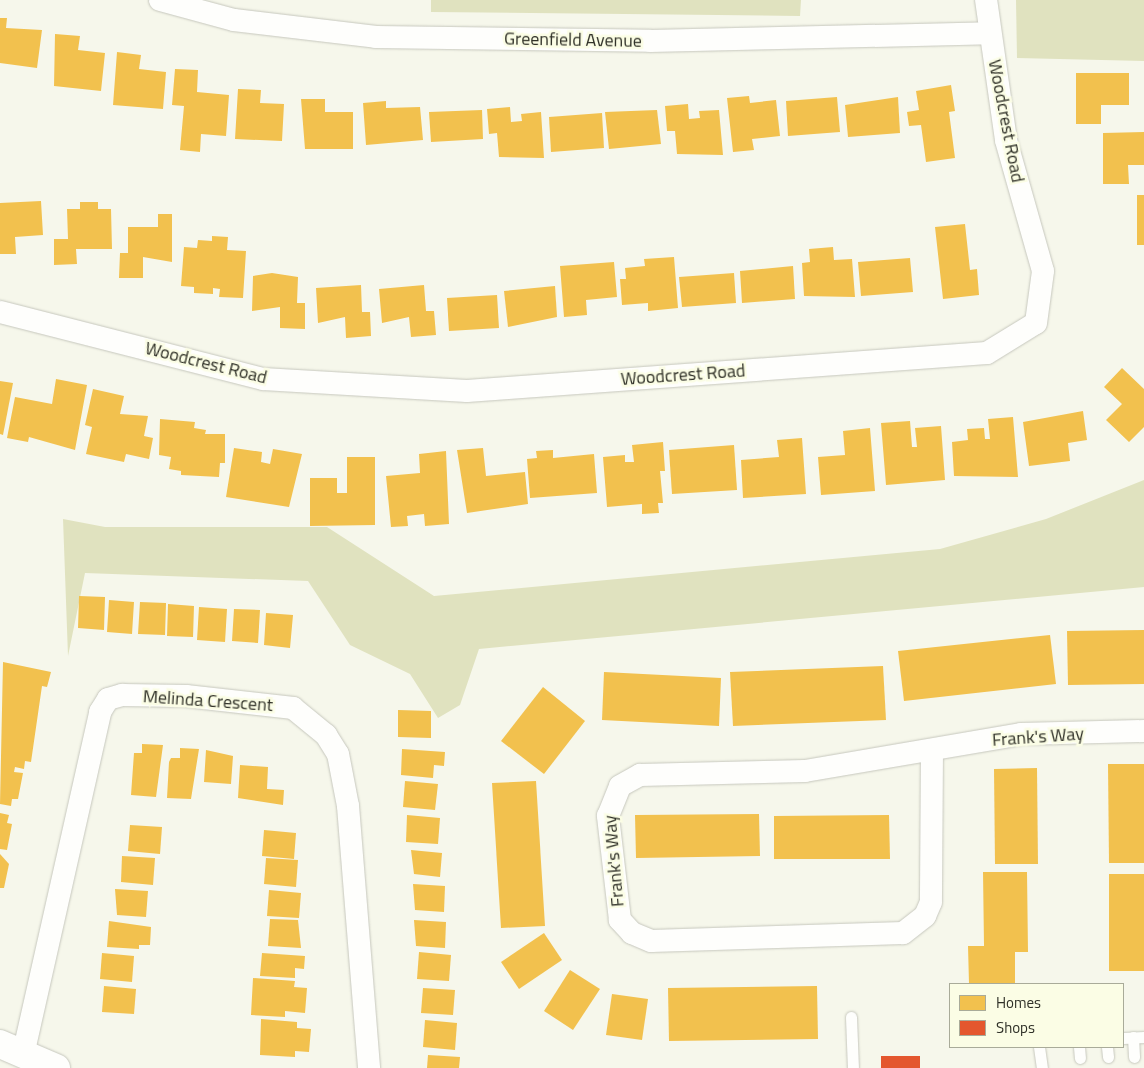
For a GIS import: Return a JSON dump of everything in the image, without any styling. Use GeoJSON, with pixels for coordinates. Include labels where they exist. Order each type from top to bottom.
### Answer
{"type":"FeatureCollection","features":[{"type":"Feature","properties":{"kind":"main road"},"geometry":{"type":"LineString","coordinates":[[12,1049],[56,1068]]}},
{"type":"Feature","properties":{"kind":"street","name":"Greenfield Avenue"},"geometry":{"type":"LineString","coordinates":[[160,0],[234,20],[376,37],[650,41],[990,34]]}},
{"type":"Feature","properties":{"kind":"street","name":"Woodcrest Road"},"geometry":{"type":"LineString","coordinates":[[0,312],[263,379],[467,391],[987,353],[1036,323],[1042,271],[1006,140],[986,0]]}},
{"type":"Feature","properties":{"kind":"street","name":"Melinda Crescent"},"geometry":{"type":"LineString","coordinates":[[12,1049],[100,712],[108,699],[122,695],[186,696],[293,708],[326,734],[338,754],[348,806],[369,1068]]}},
{"type":"Feature","properties":{"kind":"street","name":"Frank's Way"},"geometry":{"type":"LineString","coordinates":[[932,750],[931,902],[925,916],[903,933],[651,941],[632,933],[620,920],[608,816],[614,793],[629,779],[653,773],[805,771],[1021,734],[1144,731]]}},
{"type":"Feature","properties":{"kind":"lane"},"geometry":{"type":"LineString","coordinates":[[851,1017],[853,1068]]}},
{"type":"Feature","properties":{"kind":"lane"},"geometry":{"type":"LineString","coordinates":[[1133,1037],[1134,1056]]}},
{"type":"Feature","properties":{"kind":"lane"},"geometry":{"type":"LineString","coordinates":[[1039,1048],[1042,1068]]}},
{"type":"Feature","properties":{"kind":"green space"},"geometry":{"type":"Polygon","coordinates":[[[431,0],[801,0],[800,16],[431,12],[431,0]]]}},
{"type":"Feature","properties":{"kind":"green space"},"geometry":{"type":"Polygon","coordinates":[[[1016,0],[1144,0],[1144,61],[1017,58],[1016,0]]]}},
{"type":"Feature","properties":{"kind":"green space"},"geometry":{"type":"Polygon","coordinates":[[[1144,480],[1144,587],[479,649],[460,705],[438,718],[410,674],[350,645],[308,581],[85,573],[68,656],[63,519],[105,527],[327,527],[434,596],[940,549],[1046,519],[1144,480]]]}},
{"type":"Feature","properties":{"kind":"building: Homes"},"geometry":{"type":"Polygon","coordinates":[[[0,18],[7,18],[6,28],[42,30],[37,68],[0,63],[0,18]]]}},
{"type":"Feature","properties":{"kind":"building: Homes"},"geometry":{"type":"Polygon","coordinates":[[[55,34],[80,36],[78,50],[105,53],[101,91],[54,86],[55,34]]]}},
{"type":"Feature","properties":{"kind":"building: Homes"},"geometry":{"type":"Polygon","coordinates":[[[117,52],[141,55],[139,69],[166,72],[163,109],[113,105],[117,52]]]}},
{"type":"Feature","properties":{"kind":"building: Homes"},"geometry":{"type":"Polygon","coordinates":[[[175,69],[198,70],[197,92],[229,95],[226,136],[201,134],[200,152],[180,150],[184,106],[172,105],[175,69]]]}},
{"type":"Feature","properties":{"kind":"building: Homes"},"geometry":{"type":"Polygon","coordinates":[[[1076,73],[1129,73],[1129,105],[1101,105],[1101,124],[1076,124],[1076,73]]]}},
{"type":"Feature","properties":{"kind":"building: Homes"},"geometry":{"type":"Polygon","coordinates":[[[951,85],[955,111],[949,112],[955,158],[926,162],[921,125],[909,126],[907,112],[919,110],[916,91],[951,85]]]}},
{"type":"Feature","properties":{"kind":"building: Homes"},"geometry":{"type":"Polygon","coordinates":[[[238,89],[261,90],[260,103],[284,104],[282,141],[235,139],[238,89]]]}},
{"type":"Feature","properties":{"kind":"building: Homes"},"geometry":{"type":"Polygon","coordinates":[[[749,96],[750,103],[776,100],[780,136],[752,139],[754,150],[733,152],[727,98],[749,96]]]}},
{"type":"Feature","properties":{"kind":"building: Homes"},"geometry":{"type":"Polygon","coordinates":[[[837,97],[840,132],[788,136],[786,101],[837,97]]]}},
{"type":"Feature","properties":{"kind":"building: Homes"},"geometry":{"type":"Polygon","coordinates":[[[898,97],[900,133],[848,137],[845,105],[898,97]]]}},
{"type":"Feature","properties":{"kind":"building: Homes"},"geometry":{"type":"Polygon","coordinates":[[[301,99],[325,99],[325,112],[353,112],[353,149],[305,149],[301,99]]]}},
{"type":"Feature","properties":{"kind":"building: Homes"},"geometry":{"type":"Polygon","coordinates":[[[386,101],[386,108],[420,107],[423,140],[366,145],[363,103],[386,101]]]}},
{"type":"Feature","properties":{"kind":"building: Homes"},"geometry":{"type":"Polygon","coordinates":[[[688,104],[689,119],[700,118],[699,111],[719,110],[723,155],[677,154],[675,131],[667,131],[665,106],[688,104]]]}},
{"type":"Feature","properties":{"kind":"building: Homes"},"geometry":{"type":"Polygon","coordinates":[[[510,107],[511,122],[522,121],[521,114],[541,112],[544,158],[499,157],[497,133],[489,134],[487,109],[510,107]]]}},
{"type":"Feature","properties":{"kind":"building: Homes"},"geometry":{"type":"Polygon","coordinates":[[[482,110],[483,139],[431,142],[429,112],[482,110]]]}},
{"type":"Feature","properties":{"kind":"building: Homes"},"geometry":{"type":"Polygon","coordinates":[[[657,110],[661,144],[609,149],[605,112],[657,110]]]}},
{"type":"Feature","properties":{"kind":"building: Homes"},"geometry":{"type":"Polygon","coordinates":[[[602,113],[604,148],[551,152],[549,117],[602,113]]]}},
{"type":"Feature","properties":{"kind":"building: Homes"},"geometry":{"type":"Polygon","coordinates":[[[1144,132],[1144,165],[1128,165],[1129,184],[1103,184],[1103,133],[1144,132]]]}},
{"type":"Feature","properties":{"kind":"building: Homes"},"geometry":{"type":"Polygon","coordinates":[[[1137,195],[1144,195],[1144,245],[1137,245],[1137,195]]]}},
{"type":"Feature","properties":{"kind":"building: Homes"},"geometry":{"type":"Polygon","coordinates":[[[41,201],[43,235],[15,237],[16,254],[0,254],[0,203],[41,201]]]}},
{"type":"Feature","properties":{"kind":"building: Homes"},"geometry":{"type":"Polygon","coordinates":[[[80,202],[98,202],[98,209],[111,209],[112,249],[76,249],[77,264],[54,265],[54,239],[68,239],[67,209],[80,209],[80,202]]]}},
{"type":"Feature","properties":{"kind":"building: Homes"},"geometry":{"type":"Polygon","coordinates":[[[158,214],[172,214],[172,262],[143,257],[143,278],[119,278],[120,253],[128,253],[128,227],[158,227],[158,214]]]}},
{"type":"Feature","properties":{"kind":"building: Homes"},"geometry":{"type":"Polygon","coordinates":[[[965,224],[970,270],[977,269],[979,295],[943,299],[935,227],[965,224]]]}},
{"type":"Feature","properties":{"kind":"building: Homes"},"geometry":{"type":"Polygon","coordinates":[[[212,236],[228,237],[227,250],[246,251],[243,298],[219,297],[220,289],[213,288],[213,294],[194,293],[194,287],[181,286],[184,247],[197,248],[198,240],[212,241],[212,236]]]}},
{"type":"Feature","properties":{"kind":"building: Homes"},"geometry":{"type":"Polygon","coordinates":[[[833,247],[834,260],[852,259],[855,297],[804,296],[802,263],[810,262],[809,249],[833,247]]]}},
{"type":"Feature","properties":{"kind":"building: Homes"},"geometry":{"type":"Polygon","coordinates":[[[674,257],[678,308],[648,311],[648,303],[622,305],[620,279],[626,279],[625,268],[645,266],[644,259],[674,257]]]}},
{"type":"Feature","properties":{"kind":"building: Homes"},"geometry":{"type":"Polygon","coordinates":[[[910,258],[913,292],[861,296],[858,262],[910,258]]]}},
{"type":"Feature","properties":{"kind":"building: Homes"},"geometry":{"type":"Polygon","coordinates":[[[614,262],[617,297],[586,300],[587,315],[564,317],[560,266],[614,262]]]}},
{"type":"Feature","properties":{"kind":"building: Homes"},"geometry":{"type":"Polygon","coordinates":[[[793,266],[795,299],[742,303],[740,271],[793,266]]]}},
{"type":"Feature","properties":{"kind":"building: Homes"},"geometry":{"type":"Polygon","coordinates":[[[272,273],[298,277],[297,303],[305,303],[305,329],[280,328],[280,307],[252,311],[253,276],[272,273]]]}},
{"type":"Feature","properties":{"kind":"building: Homes"},"geometry":{"type":"Polygon","coordinates":[[[734,273],[736,303],[682,307],[679,277],[734,273]]]}},
{"type":"Feature","properties":{"kind":"building: Homes"},"geometry":{"type":"Polygon","coordinates":[[[361,285],[362,312],[370,312],[371,336],[346,338],[345,317],[318,323],[316,288],[361,285]]]}},
{"type":"Feature","properties":{"kind":"building: Homes"},"geometry":{"type":"Polygon","coordinates":[[[424,285],[426,311],[434,311],[436,335],[411,337],[409,317],[382,323],[379,289],[424,285]]]}},
{"type":"Feature","properties":{"kind":"building: Homes"},"geometry":{"type":"Polygon","coordinates":[[[555,286],[557,317],[508,327],[504,291],[555,286]]]}},
{"type":"Feature","properties":{"kind":"building: Homes"},"geometry":{"type":"Polygon","coordinates":[[[497,295],[499,328],[449,331],[447,298],[497,295]]]}},
{"type":"Feature","properties":{"kind":"building: Homes"},"geometry":{"type":"Polygon","coordinates":[[[1122,368],[1144,389],[1144,427],[1129,442],[1106,420],[1122,404],[1104,387],[1122,368]]]}},
{"type":"Feature","properties":{"kind":"building: Homes"},"geometry":{"type":"Polygon","coordinates":[[[56,379],[87,385],[75,450],[29,437],[28,442],[7,438],[15,397],[52,404],[56,379]]]}},
{"type":"Feature","properties":{"kind":"building: Homes"},"geometry":{"type":"Polygon","coordinates":[[[0,381],[13,383],[3,435],[0,434],[0,381]]]}},
{"type":"Feature","properties":{"kind":"building: Homes"},"geometry":{"type":"Polygon","coordinates":[[[93,389],[124,396],[120,414],[148,416],[144,436],[153,438],[149,459],[126,454],[124,462],[86,454],[92,427],[85,425],[93,389]]]}},
{"type":"Feature","properties":{"kind":"building: Homes"},"geometry":{"type":"Polygon","coordinates":[[[1083,411],[1087,440],[1068,443],[1070,461],[1029,466],[1023,422],[1083,411]]]}},
{"type":"Feature","properties":{"kind":"building: Homes"},"geometry":{"type":"Polygon","coordinates":[[[1013,417],[1018,477],[954,476],[952,442],[968,440],[967,429],[984,428],[985,439],[990,439],[988,419],[1013,417]]]}},
{"type":"Feature","properties":{"kind":"building: Homes"},"geometry":{"type":"Polygon","coordinates":[[[160,419],[195,422],[194,428],[206,430],[205,434],[225,434],[225,463],[220,463],[219,477],[181,475],[181,471],[169,469],[171,457],[159,455],[160,419]]]}},
{"type":"Feature","properties":{"kind":"building: Homes"},"geometry":{"type":"Polygon","coordinates":[[[910,421],[912,447],[917,447],[915,428],[941,426],[945,480],[886,485],[881,423],[910,421]]]}},
{"type":"Feature","properties":{"kind":"building: Homes"},"geometry":{"type":"Polygon","coordinates":[[[870,428],[875,491],[821,495],[818,457],[845,455],[843,431],[870,428]]]}},
{"type":"Feature","properties":{"kind":"building: Homes"},"geometry":{"type":"Polygon","coordinates":[[[802,438],[806,494],[743,498],[741,460],[779,457],[777,440],[802,438]]]}},
{"type":"Feature","properties":{"kind":"building: Homes"},"geometry":{"type":"Polygon","coordinates":[[[663,442],[665,471],[660,471],[663,503],[658,503],[659,513],[642,514],[642,504],[607,507],[603,457],[625,455],[625,462],[634,462],[632,445],[663,442]]]}},
{"type":"Feature","properties":{"kind":"building: Homes"},"geometry":{"type":"Polygon","coordinates":[[[734,445],[737,490],[672,494],[669,450],[734,445]]]}},
{"type":"Feature","properties":{"kind":"building: Homes"},"geometry":{"type":"Polygon","coordinates":[[[234,448],[262,452],[261,462],[270,464],[273,449],[302,454],[289,507],[226,497],[234,448]]]}},
{"type":"Feature","properties":{"kind":"building: Homes"},"geometry":{"type":"Polygon","coordinates":[[[483,448],[486,476],[525,472],[528,504],[467,513],[457,450],[483,448]]]}},
{"type":"Feature","properties":{"kind":"building: Homes"},"geometry":{"type":"Polygon","coordinates":[[[553,450],[553,458],[594,454],[597,493],[530,498],[527,459],[537,458],[536,451],[553,450]]]}},
{"type":"Feature","properties":{"kind":"building: Homes"},"geometry":{"type":"Polygon","coordinates":[[[446,451],[449,524],[425,526],[424,514],[407,516],[408,526],[391,527],[386,476],[420,473],[419,454],[446,451]]]}},
{"type":"Feature","properties":{"kind":"building: Homes"},"geometry":{"type":"Polygon","coordinates":[[[347,457],[375,457],[375,525],[310,526],[310,478],[337,478],[337,493],[347,493],[347,457]]]}},
{"type":"Feature","properties":{"kind":"building: Homes"},"geometry":{"type":"Polygon","coordinates":[[[79,596],[105,597],[104,630],[78,628],[79,596]]]}},
{"type":"Feature","properties":{"kind":"building: Homes"},"geometry":{"type":"Polygon","coordinates":[[[109,600],[134,602],[132,634],[107,632],[109,600]]]}},
{"type":"Feature","properties":{"kind":"building: Homes"},"geometry":{"type":"Polygon","coordinates":[[[140,602],[166,603],[165,635],[138,634],[140,602]]]}},
{"type":"Feature","properties":{"kind":"building: Homes"},"geometry":{"type":"Polygon","coordinates":[[[168,604],[194,606],[193,637],[167,636],[168,604]]]}},
{"type":"Feature","properties":{"kind":"building: Homes"},"geometry":{"type":"Polygon","coordinates":[[[199,607],[227,609],[225,642],[197,640],[199,607]]]}},
{"type":"Feature","properties":{"kind":"building: Homes"},"geometry":{"type":"Polygon","coordinates":[[[234,609],[260,610],[258,643],[232,641],[234,609]]]}},
{"type":"Feature","properties":{"kind":"building: Homes"},"geometry":{"type":"Polygon","coordinates":[[[266,613],[293,615],[290,648],[264,645],[266,613]]]}},
{"type":"Feature","properties":{"kind":"building: Homes"},"geometry":{"type":"Polygon","coordinates":[[[1144,630],[1144,684],[1068,685],[1067,631],[1144,630]]]}},
{"type":"Feature","properties":{"kind":"building: Homes"},"geometry":{"type":"Polygon","coordinates":[[[1050,635],[1056,684],[904,701],[898,651],[1050,635]]]}},
{"type":"Feature","properties":{"kind":"building: Homes"},"geometry":{"type":"Polygon","coordinates":[[[3,662],[51,672],[47,687],[42,686],[31,762],[25,761],[24,769],[15,767],[14,772],[23,773],[18,799],[12,799],[11,806],[0,804],[3,662]]]}},
{"type":"Feature","properties":{"kind":"building: Homes"},"geometry":{"type":"Polygon","coordinates":[[[883,666],[886,720],[733,726],[730,672],[883,666]]]}},
{"type":"Feature","properties":{"kind":"building: Homes"},"geometry":{"type":"Polygon","coordinates":[[[604,672],[721,678],[719,726],[602,720],[604,672]]]}},
{"type":"Feature","properties":{"kind":"building: Homes"},"geometry":{"type":"Polygon","coordinates":[[[543,687],[585,721],[544,774],[501,741],[543,687]]]}},
{"type":"Feature","properties":{"kind":"building: Homes"},"geometry":{"type":"Polygon","coordinates":[[[398,710],[431,711],[431,738],[398,737],[398,710]]]}},
{"type":"Feature","properties":{"kind":"building: Homes"},"geometry":{"type":"Polygon","coordinates":[[[142,744],[163,745],[156,797],[131,795],[134,753],[142,753],[142,744]]]}},
{"type":"Feature","properties":{"kind":"building: Homes"},"geometry":{"type":"Polygon","coordinates":[[[180,748],[199,749],[191,799],[167,798],[169,762],[171,758],[180,758],[180,748]]]}},
{"type":"Feature","properties":{"kind":"building: Homes"},"geometry":{"type":"Polygon","coordinates":[[[402,749],[445,752],[444,766],[434,765],[433,778],[401,775],[402,749]]]}},
{"type":"Feature","properties":{"kind":"building: Homes"},"geometry":{"type":"Polygon","coordinates":[[[206,750],[233,756],[231,784],[204,782],[206,750]]]}},
{"type":"Feature","properties":{"kind":"building: Homes"},"geometry":{"type":"Polygon","coordinates":[[[1108,764],[1144,764],[1144,863],[1109,863],[1108,764]]]}},
{"type":"Feature","properties":{"kind":"building: Homes"},"geometry":{"type":"Polygon","coordinates":[[[240,765],[268,767],[267,789],[284,790],[283,805],[238,798],[240,765]]]}},
{"type":"Feature","properties":{"kind":"building: Homes"},"geometry":{"type":"Polygon","coordinates":[[[1037,768],[1038,864],[995,864],[994,769],[1037,768]]]}},
{"type":"Feature","properties":{"kind":"building: Homes"},"geometry":{"type":"Polygon","coordinates":[[[405,781],[438,784],[435,810],[403,807],[405,781]]]}},
{"type":"Feature","properties":{"kind":"building: Homes"},"geometry":{"type":"Polygon","coordinates":[[[536,781],[545,926],[501,928],[492,783],[536,781]]]}},
{"type":"Feature","properties":{"kind":"building: Homes"},"geometry":{"type":"Polygon","coordinates":[[[0,813],[9,815],[7,823],[12,824],[7,850],[0,849],[0,813]]]}},
{"type":"Feature","properties":{"kind":"building: Homes"},"geometry":{"type":"Polygon","coordinates":[[[759,814],[760,856],[636,858],[635,815],[759,814]]]}},
{"type":"Feature","properties":{"kind":"building: Homes"},"geometry":{"type":"Polygon","coordinates":[[[407,815],[440,818],[438,844],[406,842],[407,815]]]}},
{"type":"Feature","properties":{"kind":"building: Homes"},"geometry":{"type":"Polygon","coordinates":[[[889,815],[890,859],[774,859],[774,816],[889,815]]]}},
{"type":"Feature","properties":{"kind":"building: Homes"},"geometry":{"type":"Polygon","coordinates":[[[130,825],[162,827],[160,854],[128,851],[130,825]]]}},
{"type":"Feature","properties":{"kind":"building: Homes"},"geometry":{"type":"Polygon","coordinates":[[[264,830],[296,833],[294,859],[262,856],[264,830]]]}},
{"type":"Feature","properties":{"kind":"building: Homes"},"geometry":{"type":"Polygon","coordinates":[[[411,850],[442,853],[440,877],[414,874],[411,850]]]}},
{"type":"Feature","properties":{"kind":"building: Homes"},"geometry":{"type":"Polygon","coordinates":[[[0,854],[9,864],[4,888],[0,888],[0,854]]]}},
{"type":"Feature","properties":{"kind":"building: Homes"},"geometry":{"type":"Polygon","coordinates":[[[122,856],[155,858],[153,885],[121,882],[122,856]]]}},
{"type":"Feature","properties":{"kind":"building: Homes"},"geometry":{"type":"Polygon","coordinates":[[[266,858],[298,860],[296,887],[264,884],[266,858]]]}},
{"type":"Feature","properties":{"kind":"building: Homes"},"geometry":{"type":"Polygon","coordinates":[[[983,872],[1027,872],[1028,952],[1015,952],[1015,983],[969,983],[968,946],[984,946],[983,872]]]}},
{"type":"Feature","properties":{"kind":"building: Homes"},"geometry":{"type":"Polygon","coordinates":[[[1109,874],[1144,874],[1144,971],[1109,971],[1109,874]]]}},
{"type":"Feature","properties":{"kind":"building: Homes"},"geometry":{"type":"Polygon","coordinates":[[[413,884],[445,886],[444,912],[415,910],[413,884]]]}},
{"type":"Feature","properties":{"kind":"building: Homes"},"geometry":{"type":"Polygon","coordinates":[[[115,889],[148,891],[146,917],[117,915],[115,889]]]}},
{"type":"Feature","properties":{"kind":"building: Homes"},"geometry":{"type":"Polygon","coordinates":[[[269,890],[301,893],[299,918],[267,916],[269,890]]]}},
{"type":"Feature","properties":{"kind":"building: Homes"},"geometry":{"type":"Polygon","coordinates":[[[270,919],[298,920],[301,948],[268,946],[270,919]]]}},
{"type":"Feature","properties":{"kind":"building: Homes"},"geometry":{"type":"Polygon","coordinates":[[[414,920],[446,922],[445,948],[416,946],[414,920]]]}},
{"type":"Feature","properties":{"kind":"building: Homes"},"geometry":{"type":"Polygon","coordinates":[[[109,921],[151,927],[150,945],[139,945],[139,949],[107,947],[109,921]]]}},
{"type":"Feature","properties":{"kind":"building: Homes"},"geometry":{"type":"Polygon","coordinates":[[[544,933],[562,960],[519,989],[501,962],[544,933]]]}},
{"type":"Feature","properties":{"kind":"building: Homes"},"geometry":{"type":"Polygon","coordinates":[[[419,952],[451,955],[449,981],[417,979],[419,952]]]}},
{"type":"Feature","properties":{"kind":"building: Homes"},"geometry":{"type":"Polygon","coordinates":[[[102,953],[134,956],[132,982],[100,979],[102,953]]]}},
{"type":"Feature","properties":{"kind":"building: Homes"},"geometry":{"type":"Polygon","coordinates":[[[262,953],[305,956],[304,969],[295,968],[295,978],[260,976],[262,953]]]}},
{"type":"Feature","properties":{"kind":"building: Homes"},"geometry":{"type":"Polygon","coordinates":[[[570,970],[600,989],[573,1030],[544,1011],[570,970]]]}},
{"type":"Feature","properties":{"kind":"building: Homes"},"geometry":{"type":"Polygon","coordinates":[[[253,978],[295,981],[294,987],[307,988],[305,1013],[285,1011],[285,1017],[251,1015],[253,978]]]}},
{"type":"Feature","properties":{"kind":"building: Homes"},"geometry":{"type":"Polygon","coordinates":[[[104,986],[136,989],[134,1014],[102,1012],[104,986]]]}},
{"type":"Feature","properties":{"kind":"building: Homes"},"geometry":{"type":"Polygon","coordinates":[[[817,986],[818,1039],[669,1041],[668,988],[817,986]]]}},
{"type":"Feature","properties":{"kind":"building: Homes"},"geometry":{"type":"Polygon","coordinates":[[[423,988],[455,990],[453,1015],[421,1013],[423,988]]]}},
{"type":"Feature","properties":{"kind":"building: Homes"},"geometry":{"type":"Polygon","coordinates":[[[612,994],[648,999],[642,1040],[606,1035],[612,994]]]}},
{"type":"Feature","properties":{"kind":"building: Homes"},"geometry":{"type":"Polygon","coordinates":[[[261,1019],[297,1022],[297,1028],[311,1029],[309,1052],[295,1051],[295,1057],[260,1055],[261,1019]]]}},
{"type":"Feature","properties":{"kind":"building: Homes"},"geometry":{"type":"Polygon","coordinates":[[[425,1020],[457,1023],[455,1050],[423,1047],[425,1020]]]}},
{"type":"Feature","properties":{"kind":"building: Homes"},"geometry":{"type":"Polygon","coordinates":[[[428,1055],[460,1057],[459,1068],[427,1068],[428,1055]]]}},
{"type":"Feature","properties":{"kind":"building: Shops"},"geometry":{"type":"Polygon","coordinates":[[[881,1056],[920,1056],[920,1068],[881,1068],[881,1056]]]}}]}
